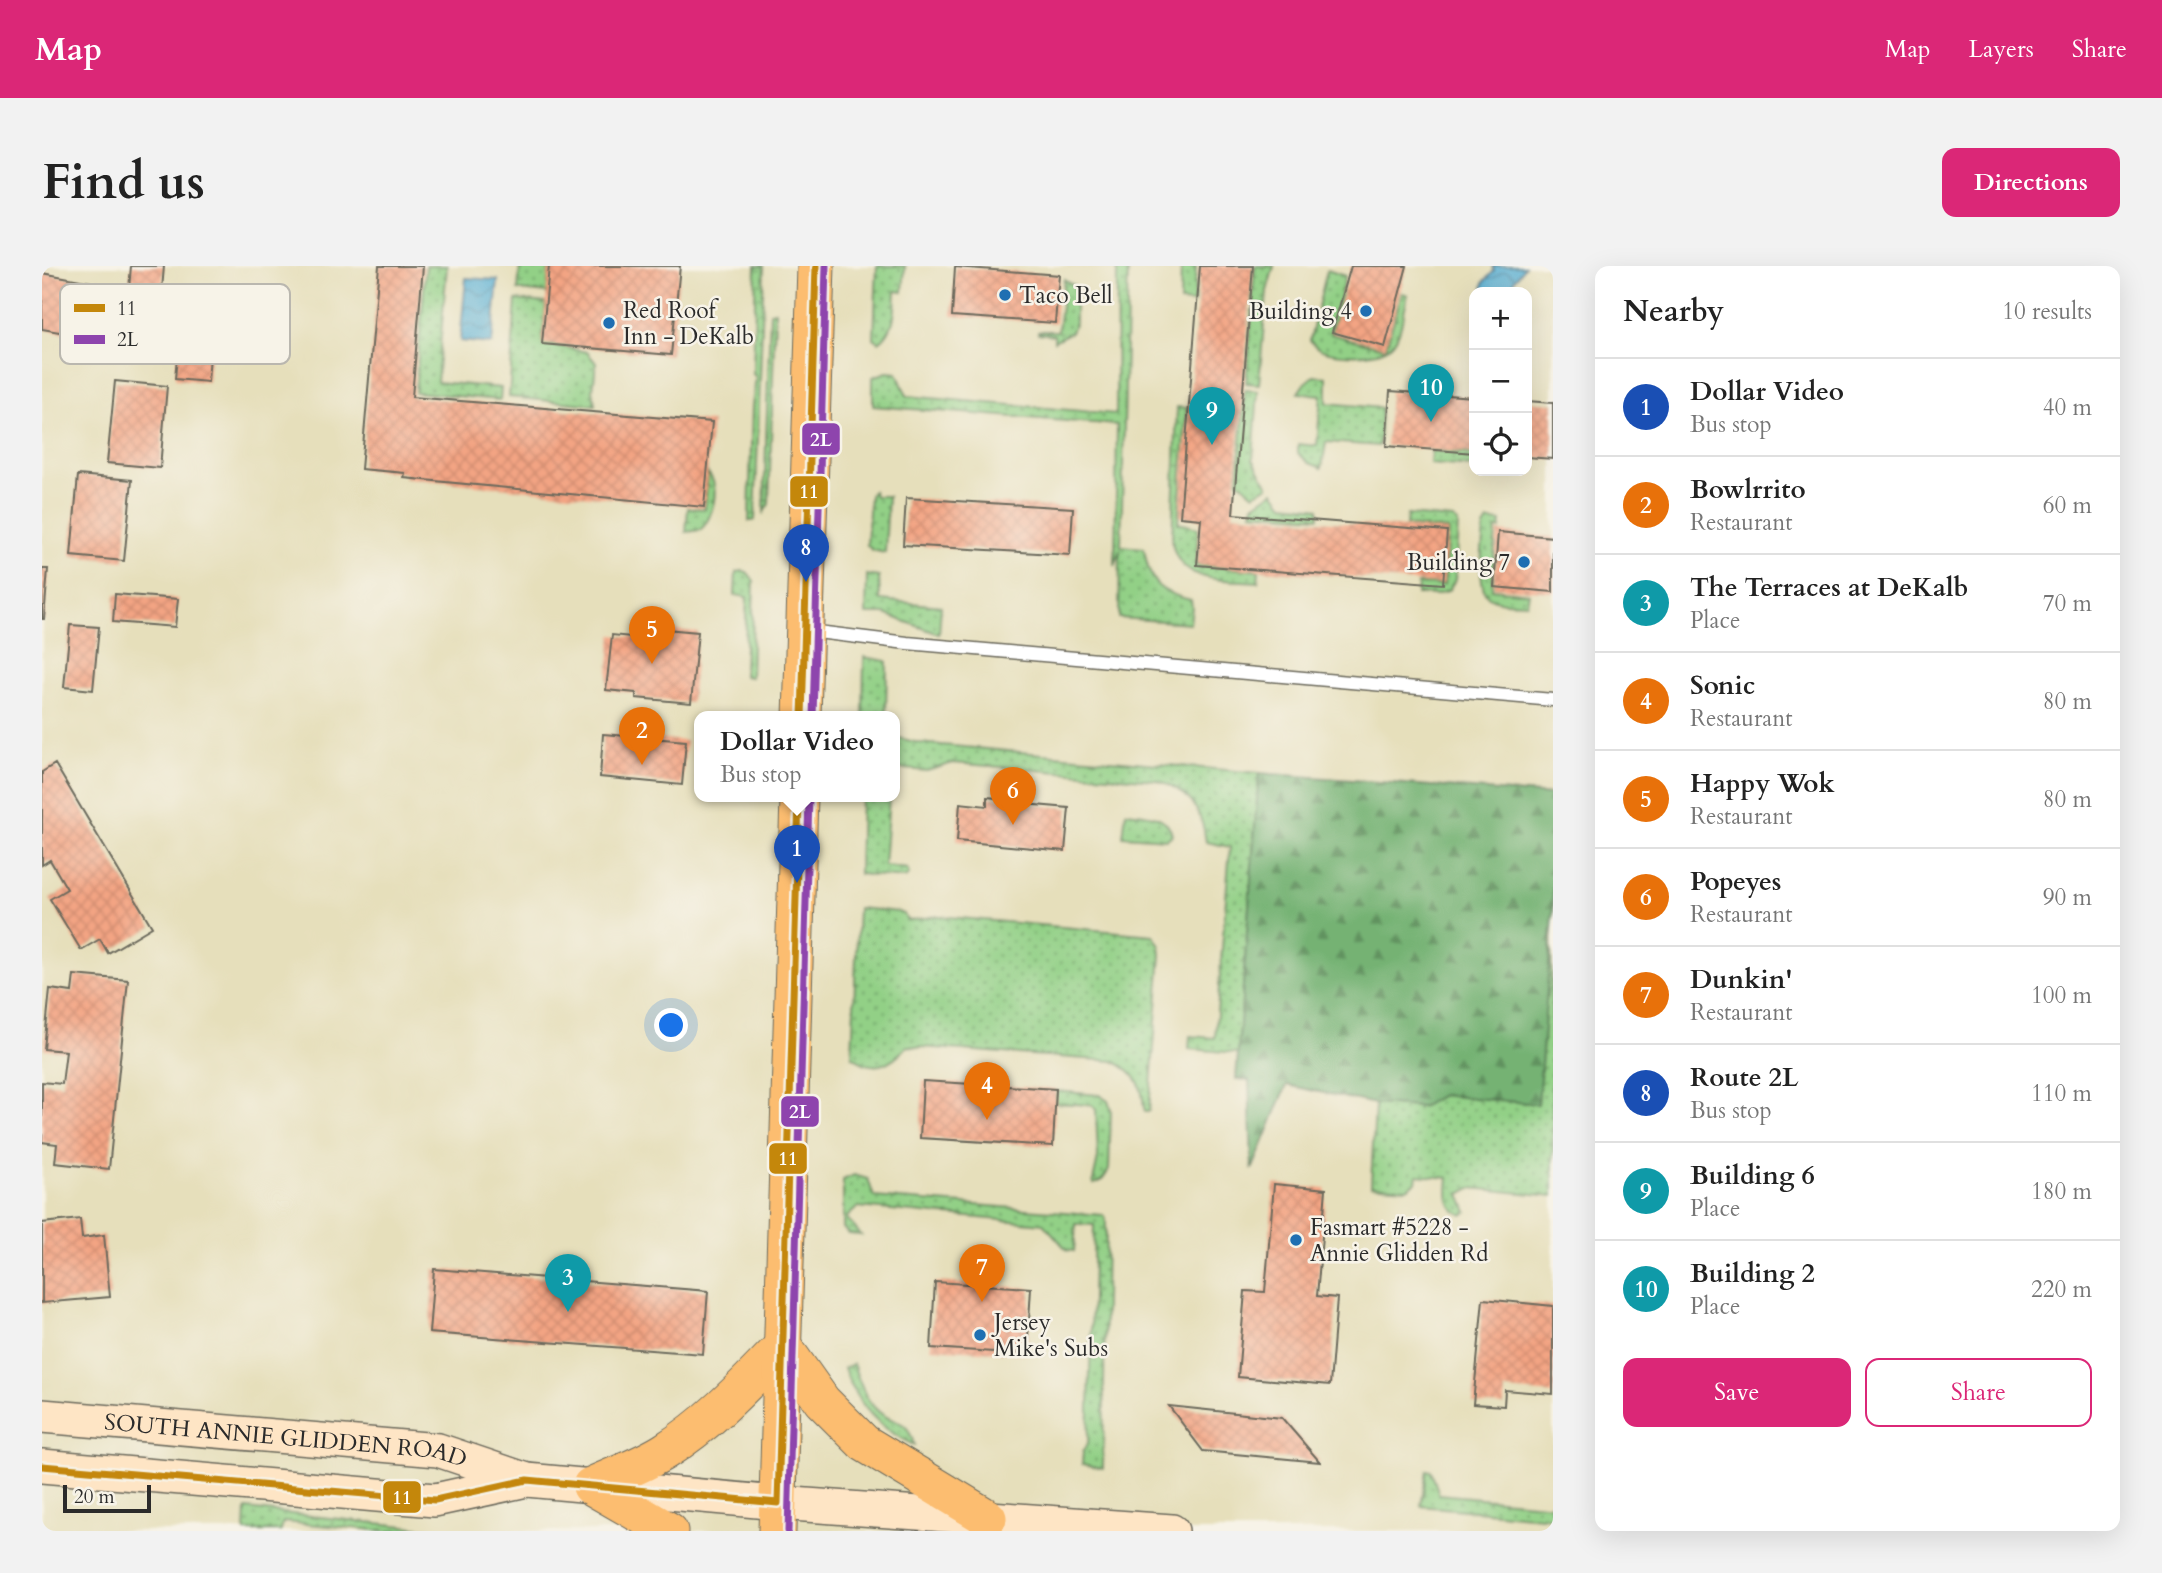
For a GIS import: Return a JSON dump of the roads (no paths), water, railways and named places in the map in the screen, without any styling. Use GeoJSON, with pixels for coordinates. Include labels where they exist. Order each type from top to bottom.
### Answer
{"type":"FeatureCollection","features":[{"type":"Feature","properties":{"kind":"main road"},"geometry":{"type":"LineString","coordinates":[[802,711],[816,266]]}},
{"type":"Feature","properties":{"kind":"main road"},"geometry":{"type":"LineString","coordinates":[[777,1517],[799,802]]}},
{"type":"Feature","properties":{"kind":"main road"},"geometry":{"type":"LineString","coordinates":[[591,1486],[663,1453],[699,1428],[783,1346]]}},
{"type":"Feature","properties":{"kind":"main road"},"geometry":{"type":"LineString","coordinates":[[783,1346],[822,1401],[864,1443],[974,1525]]}},
{"type":"Feature","properties":{"kind":"main road","name":"SOUTH ANNIE GLIDDEN ROAD"},"geometry":{"type":"LineString","coordinates":[[42,1416],[438,1450],[527,1480],[591,1486],[777,1517],[1171,1531]]}},
{"type":"Feature","properties":{"kind":"main road","name":"SOUTH ANNIE GLIDDEN ROAD"},"geometry":{"type":"LineString","coordinates":[[42,1465],[435,1500],[527,1480]]}},
{"type":"Feature","properties":{"kind":"main road"},"geometry":{"type":"LineString","coordinates":[[591,1486],[669,1531]]}},
{"type":"Feature","properties":{"kind":"lane"},"geometry":{"type":"LineString","coordinates":[[805,631],[907,643],[1553,700]]}},
{"type":"Feature","properties":{"kind":"water"},"geometry":{"type":"Polygon","coordinates":[[[1493,266],[1525,266],[1514,281],[1516,287],[1484,287],[1484,282],[1494,271],[1493,266]]]}},
{"type":"Feature","properties":{"kind":"water"},"geometry":{"type":"Polygon","coordinates":[[[466,278],[498,280],[492,344],[460,341],[466,278]]]}},
{"type":"Feature","properties":{"kind":"place","name":"Taco Bell"},"geometry":{"type":"Point","coordinates":[1005,295]}},
{"type":"Feature","properties":{"kind":"place","name":"Building 4"},"geometry":{"type":"Point","coordinates":[1366,311]}},
{"type":"Feature","properties":{"kind":"place","name":"Red Roof Inn - DeKalb"},"geometry":{"type":"Point","coordinates":[609,323]}},
{"type":"Feature","properties":{"kind":"place","name":"Building 2"},"geometry":{"type":"Point","coordinates":[1431,422]}},
{"type":"Feature","properties":{"kind":"place","name":"Building 6"},"geometry":{"type":"Point","coordinates":[1212,445]}},
{"type":"Feature","properties":{"kind":"place","name":"Building 7"},"geometry":{"type":"Point","coordinates":[1524,562]}},
{"type":"Feature","properties":{"kind":"place","name":"Route 2L"},"geometry":{"type":"Point","coordinates":[806,582]}},
{"type":"Feature","properties":{"kind":"place","name":"Happy Wok"},"geometry":{"type":"Point","coordinates":[652,664]}},
{"type":"Feature","properties":{"kind":"place","name":"Bowlrrito"},"geometry":{"type":"Point","coordinates":[642,765]}},
{"type":"Feature","properties":{"kind":"place","name":"Popeyes"},"geometry":{"type":"Point","coordinates":[1013,825]}},
{"type":"Feature","properties":{"kind":"place","name":"Dollar Video"},"geometry":{"type":"Point","coordinates":[797,883]}},
{"type":"Feature","properties":{"kind":"place","name":"Sonic"},"geometry":{"type":"Point","coordinates":[987,1120]}},
{"type":"Feature","properties":{"kind":"place","name":"Fasmart #5228 - Annie Glidden Rd"},"geometry":{"type":"Point","coordinates":[1296,1240]}},
{"type":"Feature","properties":{"kind":"place","name":"Dunkin'"},"geometry":{"type":"Point","coordinates":[982,1302]}},
{"type":"Feature","properties":{"kind":"place","name":"The Terraces at DeKalb"},"geometry":{"type":"Point","coordinates":[568,1312]}},
{"type":"Feature","properties":{"kind":"place","name":"Jersey Mike's Subs"},"geometry":{"type":"Point","coordinates":[980,1335]}}]}
